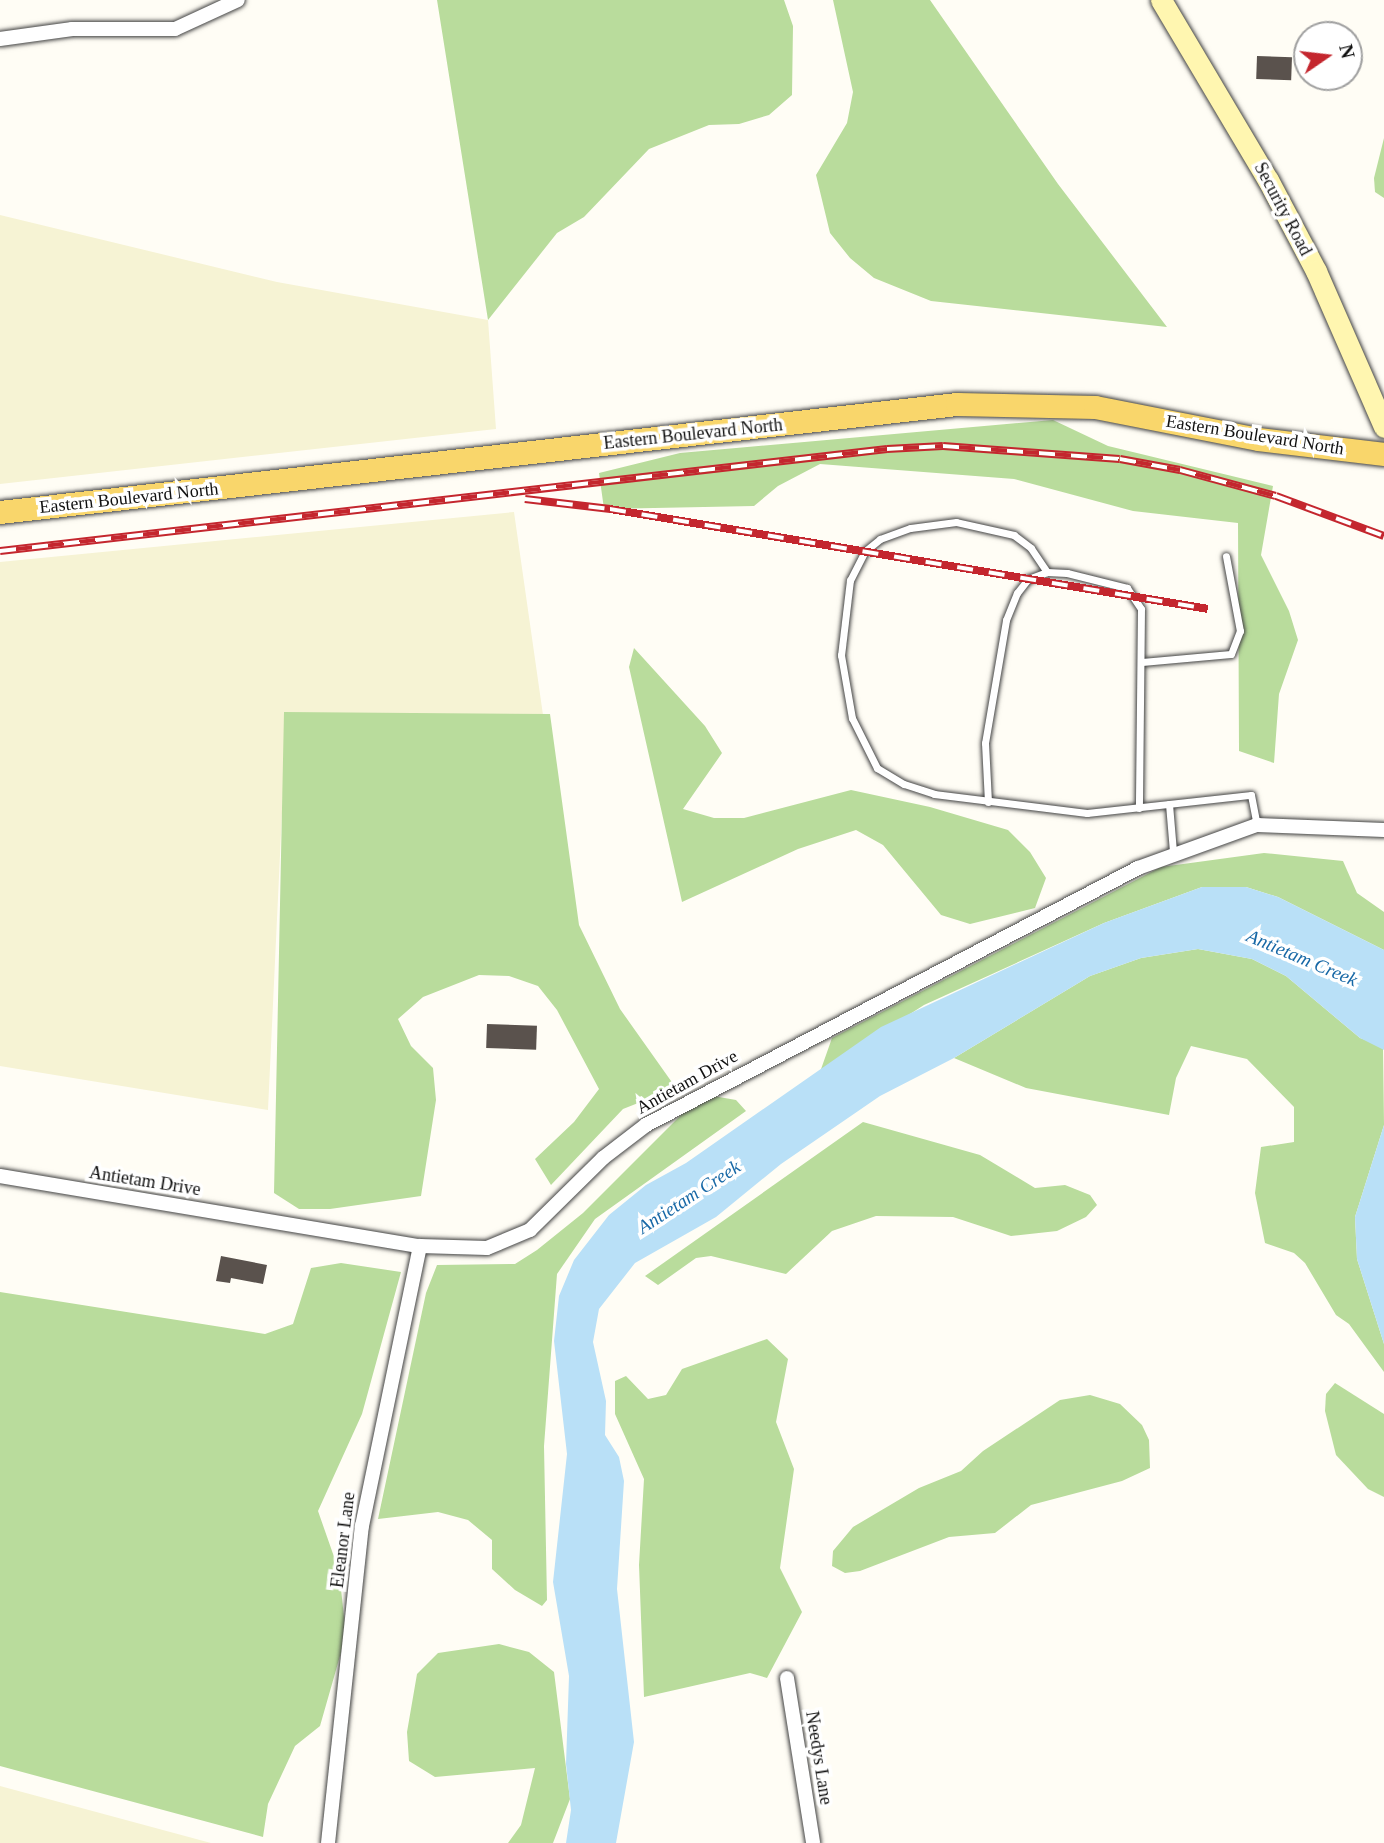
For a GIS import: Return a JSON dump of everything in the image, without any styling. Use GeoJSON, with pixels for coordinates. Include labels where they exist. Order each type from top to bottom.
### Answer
{"type":"FeatureCollection","features":[{"type":"Feature","properties":{"kind":"main road","name":"Eastern Boulevard North"},"geometry":{"type":"LineString","coordinates":[[0,512],[957,404],[1095,407],[1280,443],[1384,454]]}},
{"type":"Feature","properties":{"kind":"street"},"geometry":{"type":"LineString","coordinates":[[0,39],[72,30],[175,29],[238,0]]}},
{"type":"Feature","properties":{"kind":"street","name":"Security Road"},"geometry":{"type":"LineString","coordinates":[[1161,0],[1268,180],[1316,271],[1384,428]]}},
{"type":"Feature","properties":{"kind":"street","name":"Antietam Drive"},"geometry":{"type":"LineString","coordinates":[[0,1176],[419,1246],[476,1248],[511,1241],[549,1214],[603,1158],[646,1125],[1173,852],[1257,825],[1384,830]]}},
{"type":"Feature","properties":{"kind":"street","name":"Eleanor Lane"},"geometry":{"type":"LineString","coordinates":[[328,1843],[362,1526],[419,1246]]}},
{"type":"Feature","properties":{"kind":"street","name":"Needys Lane"},"geometry":{"type":"LineString","coordinates":[[787,1678],[813,1843]]}},
{"type":"Feature","properties":{"kind":"lane"},"geometry":{"type":"LineString","coordinates":[[1046,572],[1031,548],[1014,535],[956,522],[910,528],[880,539],[865,551],[850,580],[841,655],[844,690],[862,744],[877,768],[934,794],[1087,813],[1251,795],[1257,825]]}},
{"type":"Feature","properties":{"kind":"lane"},"geometry":{"type":"LineString","coordinates":[[1142,662],[1231,654],[1240,631],[1226,556]]}},
{"type":"Feature","properties":{"kind":"lane"},"geometry":{"type":"LineString","coordinates":[[988,802],[985,743],[1006,620],[1017,593],[1028,579],[1046,572],[1092,576],[1128,588],[1141,609],[1139,808]]}},
{"type":"Feature","properties":{"kind":"lane"},"geometry":{"type":"LineString","coordinates":[[1168,804],[1173,852]]}},
{"type":"Feature","properties":{"kind":"shaded area"},"geometry":{"type":"Polygon","coordinates":[[[0,215],[277,282],[488,320],[496,429],[0,484],[0,215]]]}},
{"type":"Feature","properties":{"kind":"shaded area"},"geometry":{"type":"Polygon","coordinates":[[[514,512],[543,715],[286,728],[268,1110],[0,1066],[0,562],[514,512]]]}},
{"type":"Feature","properties":{"kind":"shaded area"},"geometry":{"type":"Polygon","coordinates":[[[0,1786],[211,1843],[0,1843],[0,1786]]]}},
{"type":"Feature","properties":{"kind":"green space"},"geometry":{"type":"Polygon","coordinates":[[[437,0],[784,0],[793,26],[792,95],[769,115],[739,124],[709,125],[649,149],[584,217],[557,233],[488,320],[437,0]]]}},
{"type":"Feature","properties":{"kind":"green space"},"geometry":{"type":"Polygon","coordinates":[[[833,0],[930,0],[1058,184],[1167,327],[931,301],[874,278],[850,258],[830,233],[816,175],[847,123],[853,92],[833,0]]]}},
{"type":"Feature","properties":{"kind":"green space"},"geometry":{"type":"Polygon","coordinates":[[[1384,138],[1384,198],[1375,192],[1374,178],[1384,138]]]}},
{"type":"Feature","properties":{"kind":"green space"},"geometry":{"type":"Polygon","coordinates":[[[1053,420],[1108,446],[1273,486],[1261,555],[1289,611],[1298,640],[1279,694],[1274,763],[1239,751],[1238,523],[1133,511],[1014,479],[820,464],[778,486],[754,506],[604,509],[599,473],[680,453],[1053,420]]]}},
{"type":"Feature","properties":{"kind":"green space"},"geometry":{"type":"Polygon","coordinates":[[[634,648],[705,726],[722,753],[683,809],[714,818],[744,818],[851,790],[930,807],[1008,830],[1030,852],[1046,878],[1035,908],[970,924],[941,915],[883,845],[856,830],[798,849],[682,902],[629,667],[634,648]]]}},
{"type":"Feature","properties":{"kind":"green space"},"geometry":{"type":"Polygon","coordinates":[[[284,712],[550,714],[579,925],[620,1009],[676,1088],[623,1109],[551,1185],[535,1159],[574,1122],[599,1089],[557,1010],[538,986],[509,976],[479,975],[423,997],[398,1019],[411,1046],[433,1068],[436,1100],[421,1196],[330,1209],[299,1209],[274,1193],[284,712]]]}},
{"type":"Feature","properties":{"kind":"green space"},"geometry":{"type":"Polygon","coordinates":[[[1264,853],[1343,861],[1357,893],[1384,912],[1384,950],[1278,897],[1246,887],[1202,887],[1104,923],[924,1005],[820,1072],[832,1038],[1161,867],[1264,853]]]}},
{"type":"Feature","properties":{"kind":"green space"},"geometry":{"type":"Polygon","coordinates":[[[1198,949],[1252,959],[1286,976],[1360,1038],[1383,1046],[1384,1125],[1355,1217],[1357,1259],[1384,1344],[1384,1372],[1349,1324],[1336,1315],[1305,1263],[1294,1253],[1265,1243],[1255,1193],[1261,1147],[1294,1142],[1294,1107],[1247,1059],[1191,1046],[1176,1078],[1169,1115],[1026,1088],[954,1058],[1090,976],[1141,958],[1198,949]]]}},
{"type":"Feature","properties":{"kind":"green space"},"geometry":{"type":"Polygon","coordinates":[[[702,1094],[736,1100],[746,1111],[595,1219],[557,1274],[544,1446],[547,1600],[542,1606],[515,1590],[492,1569],[492,1540],[468,1520],[438,1512],[378,1519],[426,1293],[437,1265],[515,1264],[537,1250],[583,1213],[702,1094]]]}},
{"type":"Feature","properties":{"kind":"green space"},"geometry":{"type":"Polygon","coordinates":[[[863,1122],[980,1155],[1035,1188],[1065,1185],[1090,1195],[1097,1205],[1086,1217],[1057,1231],[1011,1236],[953,1217],[876,1216],[832,1231],[786,1274],[711,1256],[696,1258],[658,1285],[645,1276],[863,1122]]]}},
{"type":"Feature","properties":{"kind":"green space"},"geometry":{"type":"Polygon","coordinates":[[[341,1263],[401,1272],[362,1414],[318,1511],[339,1571],[346,1635],[320,1726],[295,1746],[268,1804],[263,1837],[0,1766],[0,1292],[265,1334],[293,1324],[311,1268],[341,1263]]]}},
{"type":"Feature","properties":{"kind":"green space"},"geometry":{"type":"Polygon","coordinates":[[[767,1339],[788,1359],[776,1422],[794,1469],[780,1568],[802,1612],[767,1678],[750,1673],[644,1697],[639,1565],[644,1479],[615,1414],[615,1381],[626,1376],[648,1399],[666,1395],[682,1369],[767,1339]]]}},
{"type":"Feature","properties":{"kind":"green space"},"geometry":{"type":"Polygon","coordinates":[[[1335,1383],[1384,1414],[1384,1497],[1368,1489],[1336,1455],[1325,1411],[1326,1394],[1335,1383]]]}},
{"type":"Feature","properties":{"kind":"green space"},"geometry":{"type":"Polygon","coordinates":[[[1090,1395],[1120,1404],[1142,1425],[1149,1440],[1150,1468],[1122,1481],[1031,1505],[995,1533],[949,1537],[860,1571],[845,1573],[832,1566],[833,1551],[853,1527],[919,1488],[961,1471],[983,1451],[1060,1400],[1090,1395]]]}},
{"type":"Feature","properties":{"kind":"green space"},"geometry":{"type":"Polygon","coordinates":[[[499,1644],[529,1652],[554,1672],[570,1799],[553,1843],[508,1843],[521,1825],[535,1768],[435,1777],[409,1761],[407,1732],[417,1674],[438,1653],[499,1644]]]}},
{"type":"Feature","properties":{"kind":"water","name":"Antietam Creek"},"geometry":{"type":"Polygon","coordinates":[[[1202,887],[1246,887],[1278,897],[1384,950],[1384,1050],[1360,1038],[1286,976],[1252,959],[1198,949],[1141,958],[1090,976],[954,1058],[880,1096],[781,1164],[716,1217],[635,1263],[599,1309],[593,1342],[606,1401],[605,1435],[619,1457],[624,1481],[617,1589],[634,1742],[616,1843],[566,1843],[571,1810],[566,1764],[569,1676],[553,1582],[567,1454],[554,1341],[559,1296],[574,1260],[609,1215],[646,1185],[686,1163],[881,1027],[1104,923],[1202,887]]]}},
{"type":"Feature","properties":{"kind":"water"},"geometry":{"type":"Polygon","coordinates":[[[1384,1125],[1384,1344],[1357,1259],[1355,1217],[1384,1125]]]}},
{"type":"Feature","properties":{"kind":"building"},"geometry":{"type":"Polygon","coordinates":[[[1257,56],[1292,57],[1291,80],[1256,79],[1257,56]]]}},
{"type":"Feature","properties":{"kind":"building"},"geometry":{"type":"Polygon","coordinates":[[[487,1024],[537,1026],[536,1050],[486,1048],[487,1024]]]}},
{"type":"Feature","properties":{"kind":"building"},"geometry":{"type":"Polygon","coordinates":[[[221,1256],[267,1265],[263,1284],[231,1278],[230,1283],[216,1281],[221,1256]]]}},
{"type":"Feature","properties":{"kind":"railway"},"geometry":{"type":"LineString","coordinates":[[0,551],[887,449],[943,446],[1120,459],[1180,470],[1276,496],[1384,536]]}},
{"type":"Feature","properties":{"kind":"railway"},"geometry":{"type":"LineString","coordinates":[[525,499],[610,509],[1208,609]]}}]}
